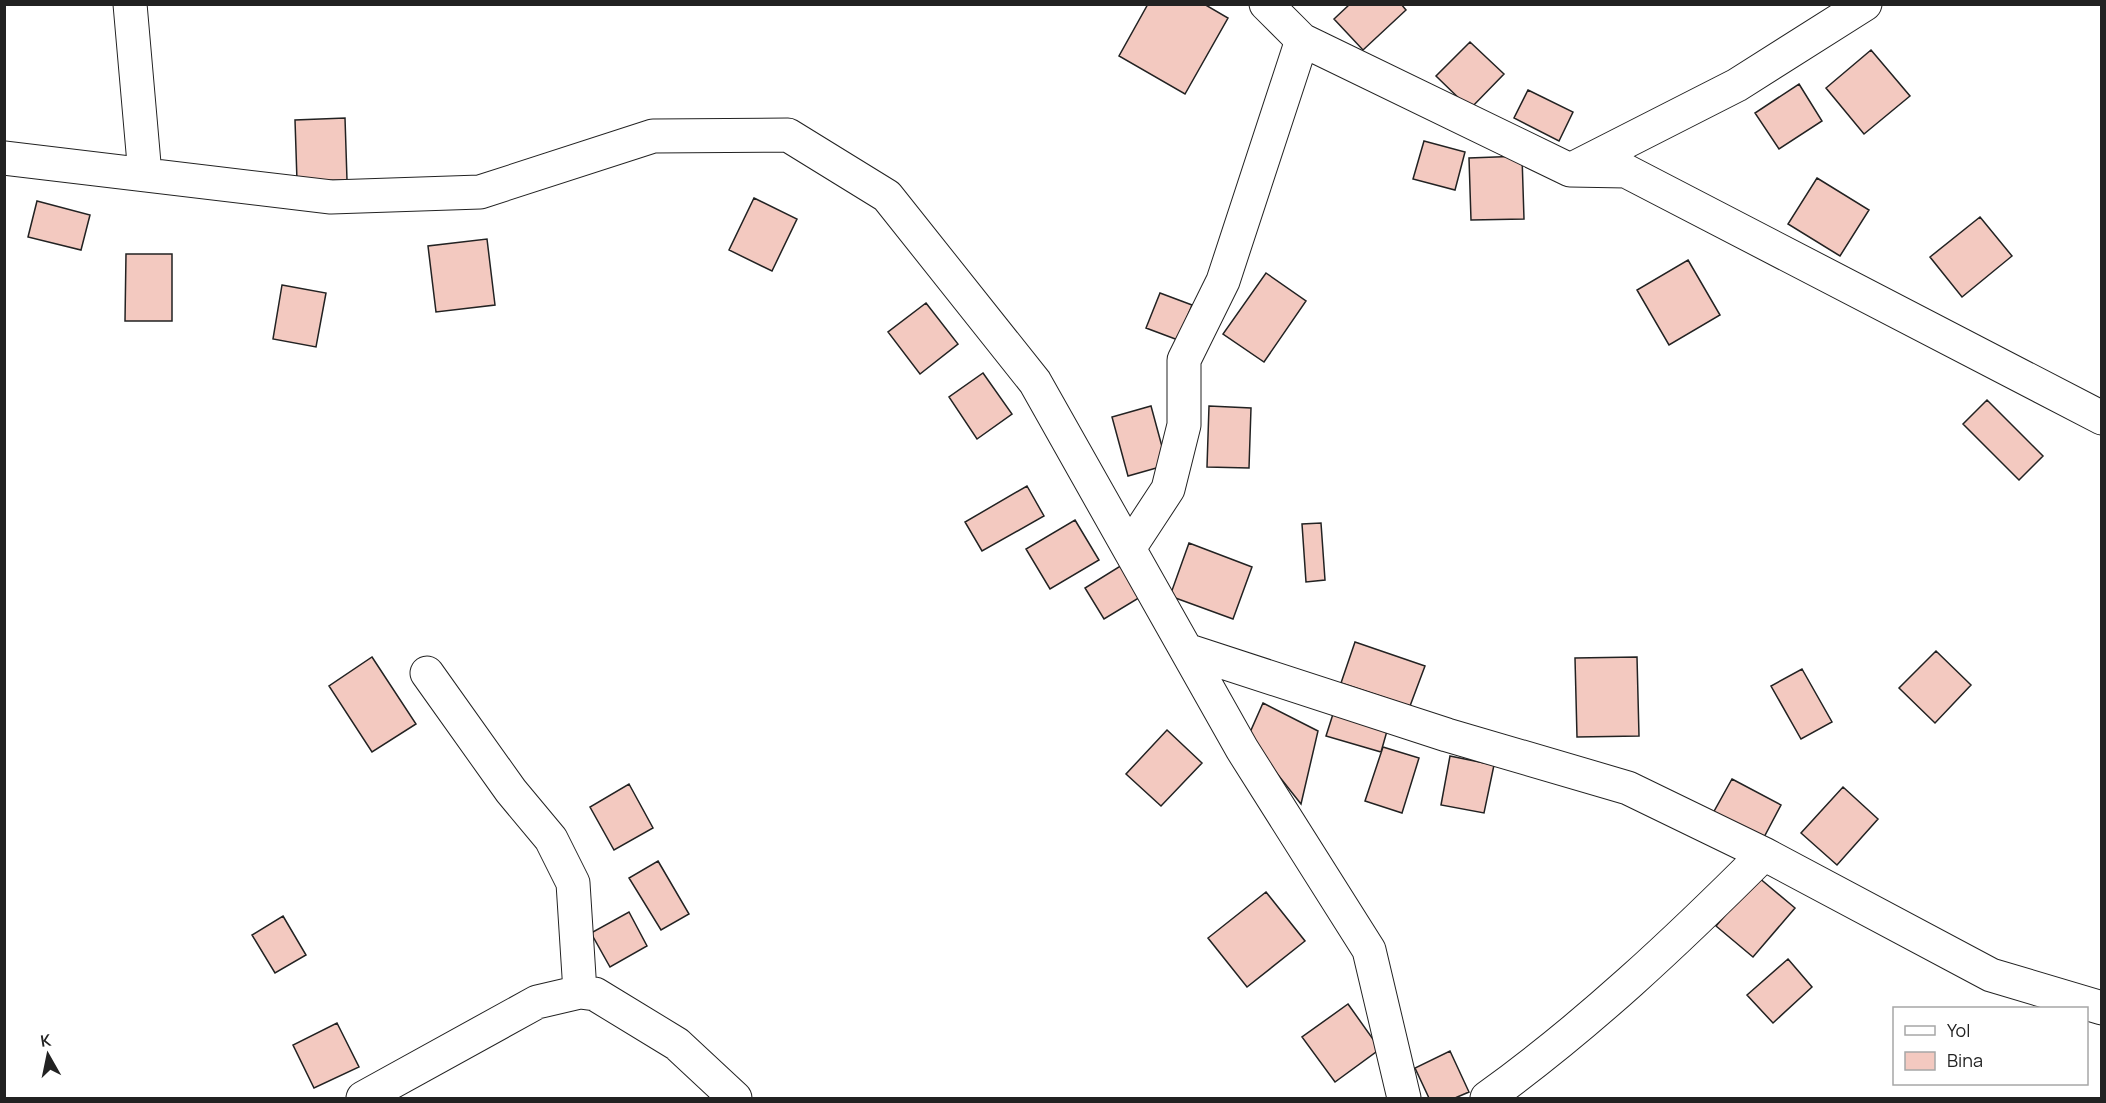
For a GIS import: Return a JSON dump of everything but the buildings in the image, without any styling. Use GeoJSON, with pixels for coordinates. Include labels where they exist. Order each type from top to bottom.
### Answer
{"type":"FeatureCollection","features":[{"type":"Feature","properties":{"kind":"street"},"geometry":{"type":"LineString","coordinates":[[130,4],[145,175]]}},
{"type":"Feature","properties":{"kind":"street"},"geometry":{"type":"LineString","coordinates":[[1266,4],[1302,40],[1570,170],[1626,171],[2102,418]]}},
{"type":"Feature","properties":{"kind":"street"},"geometry":{"type":"LineString","coordinates":[[1570,170],[1737,85],[1865,4]]}},
{"type":"Feature","properties":{"kind":"street"},"geometry":{"type":"LineString","coordinates":[[1130,547],[1168,489],[1184,424],[1184,360],[1223,281],[1302,40]]}},
{"type":"Feature","properties":{"kind":"street"},"geometry":{"type":"LineString","coordinates":[[4,158],[331,197],[480,192],[653,136],[788,135],[887,196],[1035,382],[1189,651],[1242,749],[1369,950],[1404,1098]]}},
{"type":"Feature","properties":{"kind":"street"},"geometry":{"type":"LineString","coordinates":[[1189,651],[1447,735],[1628,788],[1764,854],[1991,975],[2102,1008]]}},
{"type":"Feature","properties":{"kind":"street"},"geometry":{"type":"LineString","coordinates":[[427,673],[511,791],[551,839],[573,883],[580,992]]}},
{"type":"Feature","properties":{"kind":"street"},"geometry":{"type":"LineString","coordinates":[[1487,1098],[1536,1063],[1695,924],[1764,854]]}},
{"type":"Feature","properties":{"kind":"street"},"geometry":{"type":"LineString","coordinates":[[363,1098],[537,1002],[580,992],[595,994],[677,1044],[735,1098]]}}]}
